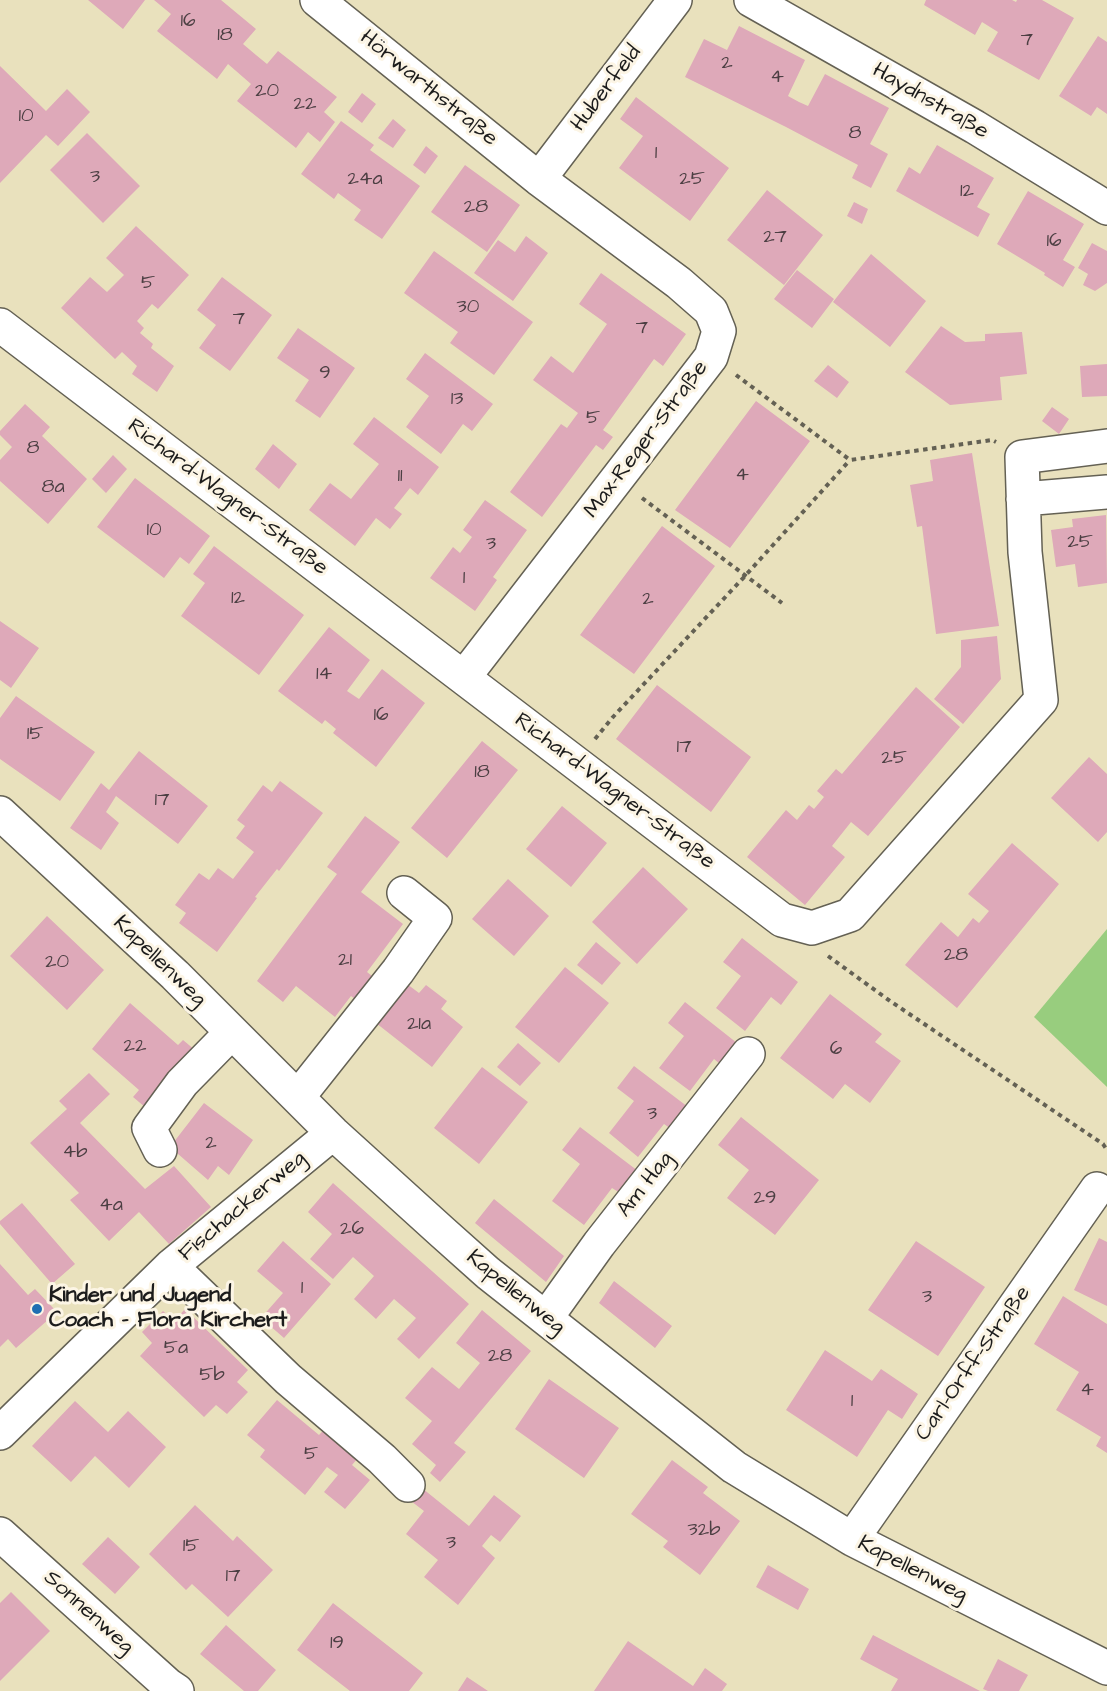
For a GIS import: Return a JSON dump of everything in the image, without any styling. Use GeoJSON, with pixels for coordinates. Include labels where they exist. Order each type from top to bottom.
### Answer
{"type":"FeatureCollection","features":[{"type":"Feature","properties":{"kind":"street","name":"Hörwarthstraße"},"geometry":{"type":"LineString","coordinates":[[317,0],[539,178]]}},
{"type":"Feature","properties":{"kind":"street","name":"Huberfeld"},"geometry":{"type":"LineString","coordinates":[[539,178],[675,0]]}},
{"type":"Feature","properties":{"kind":"street","name":"Haydnstraße"},"geometry":{"type":"LineString","coordinates":[[751,0],[975,127],[1107,208]]}},
{"type":"Feature","properties":{"kind":"street","name":"Max-Reger-Straße"},"geometry":{"type":"LineString","coordinates":[[464,677],[711,357],[719,331],[711,311],[679,283],[539,178]]}},
{"type":"Feature","properties":{"kind":"street","name":"Richard-Wagner-Straße"},"geometry":{"type":"LineString","coordinates":[[0,325],[782,920],[812,928]]}},
{"type":"Feature","properties":{"kind":"street"},"geometry":{"type":"LineString","coordinates":[[812,928],[850,915],[1041,700],[1024,552],[1022,458],[1107,446]]}},
{"type":"Feature","properties":{"kind":"street"},"geometry":{"type":"LineString","coordinates":[[1023,500],[1107,492]]}},
{"type":"Feature","properties":{"kind":"street","name":"Kapellenweg"},"geometry":{"type":"LineString","coordinates":[[0,813],[175,975],[333,1132],[488,1273],[734,1467],[852,1539],[1107,1668]]}},
{"type":"Feature","properties":{"kind":"street"},"geometry":{"type":"LineString","coordinates":[[298,1097],[398,971],[435,918],[404,893]]}},
{"type":"Feature","properties":{"kind":"street"},"geometry":{"type":"LineString","coordinates":[[160,1150],[149,1128],[182,1083],[231,1032]]}},
{"type":"Feature","properties":{"kind":"street","name":"Am Hag"},"geometry":{"type":"LineString","coordinates":[[546,1318],[599,1244],[748,1054]]}},
{"type":"Feature","properties":{"kind":"street","name":"Fischackerweg"},"geometry":{"type":"LineString","coordinates":[[0,1433],[171,1266],[333,1132]]}},
{"type":"Feature","properties":{"kind":"street","name":"Carl-Orff-Straße"},"geometry":{"type":"LineString","coordinates":[[852,1539],[1097,1189]]}},
{"type":"Feature","properties":{"kind":"street"},"geometry":{"type":"LineString","coordinates":[[171,1266],[288,1379],[382,1459],[408,1485]]}},
{"type":"Feature","properties":{"kind":"street","name":"Sonnenweg"},"geometry":{"type":"LineString","coordinates":[[0,1534],[177,1691]]}},
{"type":"Feature","properties":{"kind":"path"},"geometry":{"type":"LineString","coordinates":[[711,357],[850,460]]}},
{"type":"Feature","properties":{"kind":"path"},"geometry":{"type":"LineString","coordinates":[[575,763],[613,717],[850,460],[992,440],[1022,458]]}},
{"type":"Feature","properties":{"kind":"path"},"geometry":{"type":"LineString","coordinates":[[618,480],[782,603]]}},
{"type":"Feature","properties":{"kind":"path"},"geometry":{"type":"LineString","coordinates":[[812,928],[819,949],[837,963],[1103,1144],[1107,1150]]}},
{"type":"Feature","properties":{"kind":"green space"},"geometry":{"type":"Polygon","coordinates":[[[1107,929],[1107,1087],[1034,1017],[1107,929]]]}},
{"type":"Feature","properties":{"kind":"building"},"geometry":{"type":"Polygon","coordinates":[[[88,0],[145,0],[123,29],[88,0]]]}},
{"type":"Feature","properties":{"kind":"building"},"geometry":{"type":"Polygon","coordinates":[[[154,0],[221,0],[256,29],[243,44],[256,55],[267,64],[278,51],[337,97],[324,112],[335,122],[320,142],[308,132],[296,148],[237,101],[251,84],[228,64],[217,79],[157,31],[171,14],[154,0]]]}},
{"type":"Feature","properties":{"kind":"building"},"geometry":{"type":"Polygon","coordinates":[[[926,0],[1012,0],[1016,2],[1017,0],[1042,0],[1074,18],[1039,80],[987,51],[998,32],[982,22],[975,35],[924,5],[926,0]]]}},
{"type":"Feature","properties":{"kind":"building"},"geometry":{"type":"Polygon","coordinates":[[[739,26],[805,60],[788,96],[808,106],[825,74],[889,108],[870,144],[888,154],[871,188],[852,178],[858,165],[685,77],[704,39],[727,50],[739,26]]]}},
{"type":"Feature","properties":{"kind":"building"},"geometry":{"type":"Polygon","coordinates":[[[1098,36],[1107,42],[1107,114],[1097,107],[1091,116],[1059,96],[1098,36]]]}},
{"type":"Feature","properties":{"kind":"building"},"geometry":{"type":"Polygon","coordinates":[[[0,66],[46,111],[67,89],[90,112],[58,146],[46,135],[0,183],[0,66]]]}},
{"type":"Feature","properties":{"kind":"building"},"geometry":{"type":"Polygon","coordinates":[[[362,93],[376,104],[362,123],[348,112],[362,93]]]}},
{"type":"Feature","properties":{"kind":"building"},"geometry":{"type":"Polygon","coordinates":[[[636,97],[729,168],[690,221],[619,168],[643,136],[620,119],[636,97]]]}},
{"type":"Feature","properties":{"kind":"building"},"geometry":{"type":"Polygon","coordinates":[[[393,119],[406,130],[393,148],[378,138],[393,119]]]}},
{"type":"Feature","properties":{"kind":"building"},"geometry":{"type":"Polygon","coordinates":[[[341,121],[374,145],[370,150],[420,186],[382,239],[354,220],[361,210],[338,193],[334,199],[301,174],[341,121]]]}},
{"type":"Feature","properties":{"kind":"building"},"geometry":{"type":"Polygon","coordinates":[[[87,133],[140,186],[103,223],[50,170],[87,133]]]}},
{"type":"Feature","properties":{"kind":"building"},"geometry":{"type":"Polygon","coordinates":[[[937,145],[994,178],[977,207],[990,214],[978,237],[896,191],[909,167],[920,174],[937,145]]]}},
{"type":"Feature","properties":{"kind":"building"},"geometry":{"type":"Polygon","coordinates":[[[426,146],[438,156],[425,174],[413,165],[426,146]]]}},
{"type":"Feature","properties":{"kind":"building"},"geometry":{"type":"Polygon","coordinates":[[[465,165],[520,205],[487,252],[431,212],[465,165]]]}},
{"type":"Feature","properties":{"kind":"building"},"geometry":{"type":"Polygon","coordinates":[[[767,190],[823,235],[784,285],[727,240],[767,190]]]}},
{"type":"Feature","properties":{"kind":"building"},"geometry":{"type":"Polygon","coordinates":[[[1028,191],[1084,224],[1063,260],[1075,267],[1063,287],[1044,275],[1045,273],[997,244],[1028,191]]]}},
{"type":"Feature","properties":{"kind":"building"},"geometry":{"type":"Polygon","coordinates":[[[854,202],[868,209],[862,224],[847,216],[854,202]]]}},
{"type":"Feature","properties":{"kind":"building"},"geometry":{"type":"Polygon","coordinates":[[[136,226],[189,275],[158,309],[152,304],[137,321],[144,328],[140,333],[153,344],[151,348],[174,366],[157,392],[132,374],[137,366],[122,352],[115,359],[61,308],[90,277],[107,292],[124,275],[106,258],[136,226]]]}},
{"type":"Feature","properties":{"kind":"building"},"geometry":{"type":"Polygon","coordinates":[[[526,236],[548,253],[513,301],[474,273],[498,240],[515,252],[526,236]]]}},
{"type":"Feature","properties":{"kind":"building"},"geometry":{"type":"Polygon","coordinates":[[[1092,243],[1107,251],[1107,283],[1095,291],[1083,285],[1088,274],[1078,268],[1092,243]]]}},
{"type":"Feature","properties":{"kind":"building"},"geometry":{"type":"Polygon","coordinates":[[[434,251],[533,322],[494,375],[450,343],[458,332],[404,293],[434,251]]]}},
{"type":"Feature","properties":{"kind":"building"},"geometry":{"type":"Polygon","coordinates":[[[871,254],[926,301],[890,347],[833,302],[871,254]]]}},
{"type":"Feature","properties":{"kind":"building"},"geometry":{"type":"Polygon","coordinates":[[[797,270],[834,299],[812,328],[774,299],[797,270]]]}},
{"type":"Feature","properties":{"kind":"building"},"geometry":{"type":"Polygon","coordinates":[[[601,273],[686,334],[663,366],[654,359],[603,430],[613,437],[603,450],[596,445],[542,517],[510,492],[561,424],[567,428],[578,413],[533,380],[551,356],[573,373],[607,324],[579,304],[601,273]]]}},
{"type":"Feature","properties":{"kind":"building"},"geometry":{"type":"Polygon","coordinates":[[[222,277],[272,315],[230,371],[199,348],[216,325],[197,310],[222,277]]]}},
{"type":"Feature","properties":{"kind":"building"},"geometry":{"type":"Polygon","coordinates":[[[941,326],[965,342],[985,341],[985,334],[1022,332],[1027,374],[1000,377],[1002,400],[950,405],[905,372],[941,326]]]}},
{"type":"Feature","properties":{"kind":"building"},"geometry":{"type":"Polygon","coordinates":[[[298,328],[355,368],[320,418],[295,401],[309,380],[277,358],[298,328]]]}},
{"type":"Feature","properties":{"kind":"building"},"geometry":{"type":"Polygon","coordinates":[[[425,353],[493,404],[472,431],[463,424],[441,454],[406,427],[429,396],[406,379],[425,353]]]}},
{"type":"Feature","properties":{"kind":"building"},"geometry":{"type":"Polygon","coordinates":[[[1107,364],[1107,396],[1082,397],[1080,366],[1107,364]]]}},
{"type":"Feature","properties":{"kind":"building"},"geometry":{"type":"Polygon","coordinates":[[[828,365],[849,382],[837,398],[814,381],[828,365]]]}},
{"type":"Feature","properties":{"kind":"building"},"geometry":{"type":"Polygon","coordinates":[[[756,401],[810,441],[730,548],[675,510],[756,401]]]}},
{"type":"Feature","properties":{"kind":"building"},"geometry":{"type":"Polygon","coordinates":[[[25,404],[50,427],[42,436],[87,479],[48,524],[0,481],[0,460],[12,447],[0,435],[0,431],[25,404]]]}},
{"type":"Feature","properties":{"kind":"building"},"geometry":{"type":"Polygon","coordinates":[[[1052,407],[1069,419],[1059,434],[1042,421],[1052,407]]]}},
{"type":"Feature","properties":{"kind":"building"},"geometry":{"type":"Polygon","coordinates":[[[374,417],[439,467],[418,495],[410,488],[394,508],[402,514],[390,529],[376,518],[355,546],[309,510],[330,483],[351,499],[379,464],[353,444],[374,417]]]}},
{"type":"Feature","properties":{"kind":"building"},"geometry":{"type":"Polygon","coordinates":[[[273,444],[297,464],[279,489],[255,469],[273,444]]]}},
{"type":"Feature","properties":{"kind":"building"},"geometry":{"type":"Polygon","coordinates":[[[972,453],[999,626],[936,634],[922,526],[917,527],[910,485],[933,481],[930,460],[972,453]]]}},
{"type":"Feature","properties":{"kind":"building"},"geometry":{"type":"Polygon","coordinates":[[[113,455],[127,469],[106,493],[92,479],[113,455]]]}},
{"type":"Feature","properties":{"kind":"building"},"geometry":{"type":"Polygon","coordinates":[[[135,478],[210,536],[189,564],[180,557],[164,578],[97,527],[135,478]]]}},
{"type":"Feature","properties":{"kind":"building"},"geometry":{"type":"Polygon","coordinates":[[[485,500],[527,530],[493,577],[497,580],[475,611],[430,578],[453,547],[460,553],[472,537],[463,530],[485,500]]]}},
{"type":"Feature","properties":{"kind":"building"},"geometry":{"type":"Polygon","coordinates":[[[1106,515],[1107,583],[1078,587],[1075,564],[1056,567],[1051,530],[1073,527],[1072,519],[1106,515]]]}},
{"type":"Feature","properties":{"kind":"building"},"geometry":{"type":"Polygon","coordinates":[[[662,526],[715,566],[634,674],[580,635],[662,526]]]}},
{"type":"Feature","properties":{"kind":"building"},"geometry":{"type":"Polygon","coordinates":[[[214,546],[304,615],[259,675],[181,616],[205,583],[193,574],[214,546]]]}},
{"type":"Feature","properties":{"kind":"building"},"geometry":{"type":"Polygon","coordinates":[[[0,621],[39,648],[11,688],[0,680],[0,621]]]}},
{"type":"Feature","properties":{"kind":"building"},"geometry":{"type":"Polygon","coordinates":[[[329,627],[370,660],[347,691],[359,699],[382,669],[425,703],[376,767],[333,733],[336,729],[325,720],[322,724],[278,691],[329,627]]]}},
{"type":"Feature","properties":{"kind":"building"},"geometry":{"type":"Polygon","coordinates":[[[997,636],[1001,679],[963,724],[934,699],[961,667],[961,640],[997,636]]]}},
{"type":"Feature","properties":{"kind":"building"},"geometry":{"type":"Polygon","coordinates":[[[657,685],[751,757],[711,812],[616,739],[657,685]]]}},
{"type":"Feature","properties":{"kind":"building"},"geometry":{"type":"Polygon","coordinates":[[[916,687],[960,727],[868,836],[851,822],[832,846],[845,857],[805,905],[747,857],[786,810],[797,820],[809,805],[814,809],[824,797],[817,791],[836,769],[842,774],[916,687]]]}},
{"type":"Feature","properties":{"kind":"building"},"geometry":{"type":"Polygon","coordinates":[[[16,696],[95,752],[60,801],[0,759],[0,718],[16,696]]]}},
{"type":"Feature","properties":{"kind":"building"},"geometry":{"type":"Polygon","coordinates":[[[482,741],[518,770],[447,858],[411,828],[482,741]]]}},
{"type":"Feature","properties":{"kind":"building"},"geometry":{"type":"Polygon","coordinates":[[[139,751],[208,806],[178,844],[116,796],[106,812],[119,823],[101,850],[70,828],[101,783],[109,790],[139,751]]]}},
{"type":"Feature","properties":{"kind":"building"},"geometry":{"type":"Polygon","coordinates":[[[1089,757],[1107,774],[1107,832],[1098,842],[1051,798],[1089,757]]]}},
{"type":"Feature","properties":{"kind":"building"},"geometry":{"type":"Polygon","coordinates":[[[280,781],[323,813],[279,871],[277,869],[255,897],[257,898],[217,952],[179,923],[186,913],[175,905],[199,873],[209,880],[218,868],[233,879],[254,852],[236,838],[245,826],[237,820],[263,785],[272,792],[280,781]]]}},
{"type":"Feature","properties":{"kind":"building"},"geometry":{"type":"Polygon","coordinates":[[[562,806],[607,843],[571,887],[526,849],[562,806]]]}},
{"type":"Feature","properties":{"kind":"building"},"geometry":{"type":"Polygon","coordinates":[[[365,816],[400,842],[361,892],[403,924],[367,972],[377,980],[359,1002],[351,996],[335,1017],[296,986],[283,1002],[257,981],[337,874],[327,867],[365,816]]]}},
{"type":"Feature","properties":{"kind":"building"},"geometry":{"type":"Polygon","coordinates":[[[1012,843],[1059,884],[957,1008],[905,965],[941,922],[958,937],[973,918],[979,923],[989,911],[968,894],[1012,843]]]}},
{"type":"Feature","properties":{"kind":"building"},"geometry":{"type":"Polygon","coordinates":[[[643,867],[688,909],[637,964],[592,922],[643,867]]]}},
{"type":"Feature","properties":{"kind":"building"},"geometry":{"type":"Polygon","coordinates":[[[508,879],[549,916],[514,956],[472,919],[508,879]]]}},
{"type":"Feature","properties":{"kind":"building"},"geometry":{"type":"Polygon","coordinates":[[[47,916],[104,970],[67,1010],[10,956],[47,916]]]}},
{"type":"Feature","properties":{"kind":"building"},"geometry":{"type":"Polygon","coordinates":[[[742,938],[798,982],[781,1005],[771,997],[745,1031],[716,1008],[741,976],[723,962],[742,938]]]}},
{"type":"Feature","properties":{"kind":"building"},"geometry":{"type":"Polygon","coordinates":[[[596,942],[621,963],[602,985],[577,965],[596,942]]]}},
{"type":"Feature","properties":{"kind":"building"},"geometry":{"type":"Polygon","coordinates":[[[565,967],[609,1003],[559,1063],[515,1027],[565,967]]]}},
{"type":"Feature","properties":{"kind":"building"},"geometry":{"type":"Polygon","coordinates":[[[407,984],[419,993],[426,985],[447,1001],[441,1009],[463,1027],[432,1067],[376,1023],[407,984]]]}},
{"type":"Feature","properties":{"kind":"building"},"geometry":{"type":"Polygon","coordinates":[[[830,994],[882,1034],[875,1042],[901,1061],[870,1103],[845,1084],[833,1099],[780,1058],[830,994]]]}},
{"type":"Feature","properties":{"kind":"building"},"geometry":{"type":"Polygon","coordinates":[[[685,1002],[737,1043],[720,1064],[714,1059],[690,1091],[659,1068],[684,1036],[668,1023],[685,1002]]]}},
{"type":"Feature","properties":{"kind":"building"},"geometry":{"type":"Polygon","coordinates":[[[130,1003],[178,1045],[183,1040],[195,1050],[145,1107],[133,1097],[139,1090],[92,1049],[130,1003]]]}},
{"type":"Feature","properties":{"kind":"building"},"geometry":{"type":"Polygon","coordinates":[[[518,1043],[541,1063],[520,1086],[497,1067],[518,1043]]]}},
{"type":"Feature","properties":{"kind":"building"},"geometry":{"type":"Polygon","coordinates":[[[634,1066],[688,1107],[671,1129],[664,1124],[638,1157],[609,1133],[634,1101],[617,1088],[634,1066]]]}},
{"type":"Feature","properties":{"kind":"building"},"geometry":{"type":"Polygon","coordinates":[[[482,1067],[528,1102],[479,1164],[434,1128],[482,1067]]]}},
{"type":"Feature","properties":{"kind":"building"},"geometry":{"type":"Polygon","coordinates":[[[89,1073],[110,1094],[80,1123],[145,1189],[174,1166],[211,1207],[169,1244],[139,1212],[109,1241],[70,1200],[79,1193],[30,1143],[67,1109],[59,1101],[89,1073]]]}},
{"type":"Feature","properties":{"kind":"building"},"geometry":{"type":"Polygon","coordinates":[[[204,1103],[253,1140],[229,1175],[218,1166],[208,1180],[170,1147],[204,1103]]]}},
{"type":"Feature","properties":{"kind":"building"},"geometry":{"type":"Polygon","coordinates":[[[741,1117],[819,1180],[775,1235],[727,1198],[749,1170],[718,1145],[741,1117]]]}},
{"type":"Feature","properties":{"kind":"building"},"geometry":{"type":"Polygon","coordinates":[[[580,1127],[638,1171],[620,1193],[612,1188],[584,1225],[552,1201],[580,1164],[562,1150],[580,1127]]]}},
{"type":"Feature","properties":{"kind":"building"},"geometry":{"type":"Polygon","coordinates":[[[333,1183],[469,1304],[419,1359],[397,1339],[416,1318],[394,1299],[376,1319],[354,1299],[374,1276],[353,1257],[333,1279],[310,1259],[332,1234],[308,1212],[333,1183]]]}},
{"type":"Feature","properties":{"kind":"building"},"geometry":{"type":"Polygon","coordinates":[[[494,1199],[564,1256],[546,1282],[475,1223],[494,1199]]]}},
{"type":"Feature","properties":{"kind":"building"},"geometry":{"type":"Polygon","coordinates":[[[22,1203],[75,1264],[52,1284],[0,1224],[0,1221],[22,1203]]]}},
{"type":"Feature","properties":{"kind":"building"},"geometry":{"type":"Polygon","coordinates":[[[1099,1238],[1107,1242],[1107,1306],[1074,1290],[1099,1238]]]}},
{"type":"Feature","properties":{"kind":"building"},"geometry":{"type":"Polygon","coordinates":[[[283,1241],[331,1284],[284,1338],[261,1318],[283,1293],[257,1271],[283,1241]]]}},
{"type":"Feature","properties":{"kind":"building"},"geometry":{"type":"Polygon","coordinates":[[[916,1241],[985,1287],[938,1356],[868,1310],[916,1241]]]}},
{"type":"Feature","properties":{"kind":"building"},"geometry":{"type":"Polygon","coordinates":[[[0,1264],[28,1295],[35,1289],[57,1312],[16,1348],[8,1339],[0,1347],[0,1264]]]}},
{"type":"Feature","properties":{"kind":"building"},"geometry":{"type":"Polygon","coordinates":[[[614,1281],[672,1326],[655,1348],[599,1303],[614,1281]]]}},
{"type":"Feature","properties":{"kind":"building"},"geometry":{"type":"Polygon","coordinates":[[[1063,1296],[1107,1324],[1107,1453],[1096,1446],[1101,1437],[1056,1410],[1079,1372],[1034,1344],[1063,1296]]]}},
{"type":"Feature","properties":{"kind":"building"},"geometry":{"type":"Polygon","coordinates":[[[185,1309],[248,1370],[237,1382],[248,1392],[227,1414],[216,1405],[204,1417],[140,1356],[152,1343],[142,1332],[163,1311],[174,1321],[185,1309]]]}},
{"type":"Feature","properties":{"kind":"building"},"geometry":{"type":"Polygon","coordinates":[[[482,1310],[531,1351],[454,1443],[466,1452],[440,1482],[430,1473],[436,1465],[412,1444],[432,1421],[405,1398],[432,1367],[459,1389],[480,1363],[456,1343],[482,1310]]]}},
{"type":"Feature","properties":{"kind":"building"},"geometry":{"type":"Polygon","coordinates":[[[825,1350],[872,1381],[881,1369],[918,1394],[902,1419],[888,1410],[857,1457],[786,1410],[825,1350]]]}},
{"type":"Feature","properties":{"kind":"building"},"geometry":{"type":"Polygon","coordinates":[[[549,1379],[619,1428],[584,1478],[515,1429],[549,1379]]]}},
{"type":"Feature","properties":{"kind":"building"},"geometry":{"type":"Polygon","coordinates":[[[277,1400],[319,1435],[329,1424],[363,1452],[352,1465],[370,1480],[345,1509],[324,1492],[338,1475],[327,1467],[305,1495],[260,1457],[265,1450],[247,1435],[277,1400]]]}},
{"type":"Feature","properties":{"kind":"building"},"geometry":{"type":"Polygon","coordinates":[[[75,1401],[108,1432],[128,1411],[166,1447],[129,1488],[95,1456],[71,1482],[32,1446],[75,1401]]]}},
{"type":"Feature","properties":{"kind":"building"},"geometry":{"type":"Polygon","coordinates":[[[672,1460],[708,1487],[703,1493],[740,1521],[700,1575],[663,1547],[668,1541],[631,1514],[672,1460]]]}},
{"type":"Feature","properties":{"kind":"building"},"geometry":{"type":"Polygon","coordinates":[[[417,1484],[469,1526],[494,1495],[521,1516],[500,1542],[491,1535],[482,1546],[495,1558],[458,1605],[424,1577],[438,1560],[406,1534],[424,1511],[407,1498],[417,1484]]]}},
{"type":"Feature","properties":{"kind":"building"},"geometry":{"type":"Polygon","coordinates":[[[195,1505],[233,1541],[237,1536],[273,1570],[228,1617],[192,1584],[186,1590],[149,1554],[195,1505]]]}},
{"type":"Feature","properties":{"kind":"building"},"geometry":{"type":"Polygon","coordinates":[[[108,1537],[140,1567],[115,1594],[82,1564],[108,1537]]]}},
{"type":"Feature","properties":{"kind":"building"},"geometry":{"type":"Polygon","coordinates":[[[768,1565],[809,1589],[798,1610],[756,1587],[768,1565]]]}},
{"type":"Feature","properties":{"kind":"building"},"geometry":{"type":"Polygon","coordinates":[[[11,1592],[50,1631],[0,1681],[0,1603],[11,1592]]]}},
{"type":"Feature","properties":{"kind":"building"},"geometry":{"type":"Polygon","coordinates":[[[333,1603],[423,1673],[409,1691],[350,1691],[297,1650],[333,1603]]]}},
{"type":"Feature","properties":{"kind":"building"},"geometry":{"type":"Polygon","coordinates":[[[226,1625],[276,1670],[258,1691],[244,1691],[200,1654],[226,1625]]]}},
{"type":"Feature","properties":{"kind":"building"},"geometry":{"type":"Polygon","coordinates":[[[873,1635],[980,1691],[891,1691],[898,1679],[860,1659],[873,1635]]]}},
{"type":"Feature","properties":{"kind":"building"},"geometry":{"type":"Polygon","coordinates":[[[628,1641],[693,1686],[705,1668],[727,1684],[722,1691],[594,1691],[628,1641]]]}},
{"type":"Feature","properties":{"kind":"building"},"geometry":{"type":"Polygon","coordinates":[[[998,1659],[1028,1675],[1019,1691],[983,1689],[998,1659]]]}},
{"type":"Feature","properties":{"kind":"building"},"geometry":{"type":"Polygon","coordinates":[[[467,1677],[488,1691],[458,1691],[467,1677]]]}},
{"type":"Feature","properties":{"kind":"place","name":"Kinder und Jugend Coach - Flora Kirchert"},"geometry":{"type":"Point","coordinates":[37,1309]}}]}
